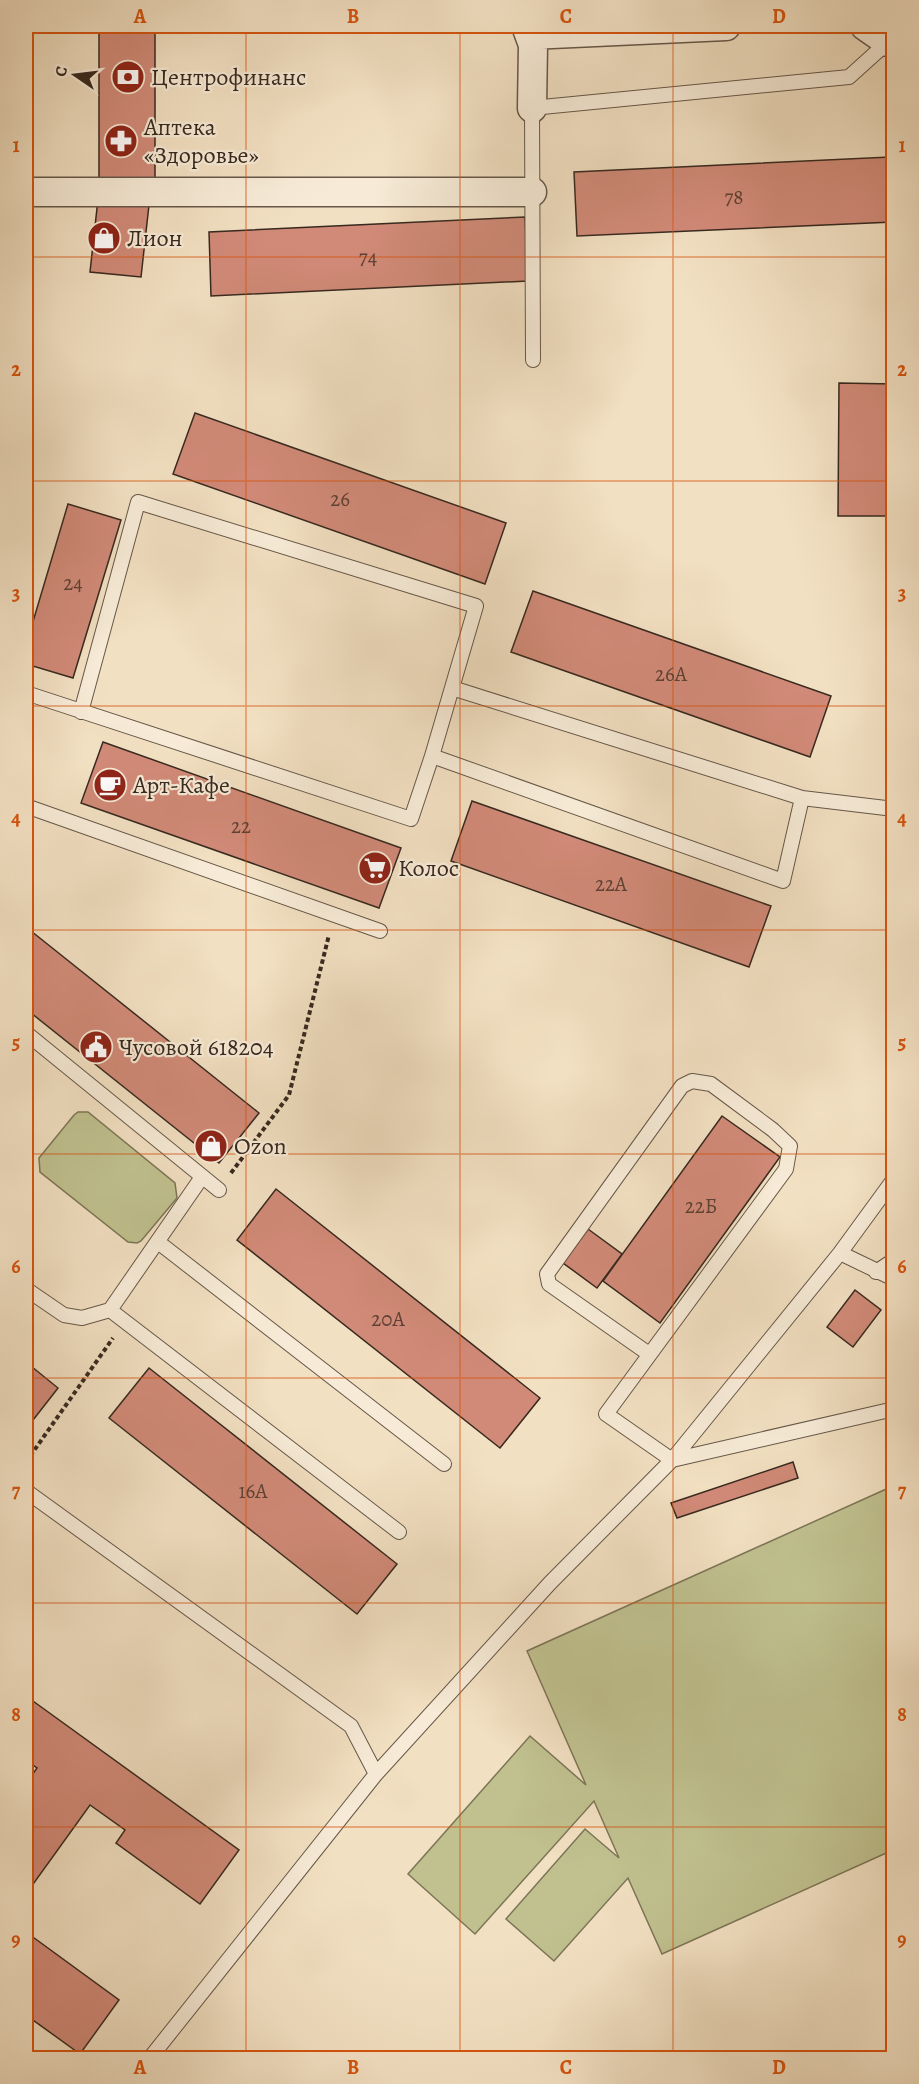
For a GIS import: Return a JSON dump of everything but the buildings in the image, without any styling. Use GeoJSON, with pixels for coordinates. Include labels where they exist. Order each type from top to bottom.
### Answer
{"type":"FeatureCollection","features":[{"type":"Feature","properties":{"kind":"street"},"geometry":{"type":"LineString","coordinates":[[532,108],[533,45],[528,30],[726,26]]}},
{"type":"Feature","properties":{"kind":"street"},"geometry":{"type":"LineString","coordinates":[[865,26],[891,39]]}},
{"type":"Feature","properties":{"kind":"street"},"geometry":{"type":"LineString","coordinates":[[26,192],[532,192]]}},
{"type":"Feature","properties":{"kind":"lane"},"geometry":{"type":"LineString","coordinates":[[533,360],[532,108],[849,77],[891,39]]}},
{"type":"Feature","properties":{"kind":"lane"},"geometry":{"type":"LineString","coordinates":[[26,693],[81,712],[411,819],[476,606],[138,502],[81,712]]}},
{"type":"Feature","properties":{"kind":"lane"},"geometry":{"type":"LineString","coordinates":[[452,688],[802,798],[894,809]]}},
{"type":"Feature","properties":{"kind":"lane"},"geometry":{"type":"LineString","coordinates":[[432,756],[783,881],[802,798]]}},
{"type":"Feature","properties":{"kind":"lane"},"geometry":{"type":"LineString","coordinates":[[26,806],[380,931]]}},
{"type":"Feature","properties":{"kind":"lane"},"geometry":{"type":"LineString","coordinates":[[26,1033],[219,1190]]}},
{"type":"Feature","properties":{"kind":"lane"},"geometry":{"type":"LineString","coordinates":[[649,1354],[549,1284],[547,1274],[682,1086],[692,1081],[711,1084],[773,1130],[790,1146],[786,1169],[606,1413],[672,1460],[894,1409]]}},
{"type":"Feature","properties":{"kind":"lane"},"geometry":{"type":"LineString","coordinates":[[26,1289],[64,1315],[82,1318],[110,1310],[202,1177]]}},
{"type":"Feature","properties":{"kind":"lane"},"geometry":{"type":"LineString","coordinates":[[150,2058],[376,1774],[550,1583],[672,1460],[840,1253],[894,1179]]}},
{"type":"Feature","properties":{"kind":"lane"},"geometry":{"type":"LineString","coordinates":[[158,1242],[444,1464]]}},
{"type":"Feature","properties":{"kind":"lane"},"geometry":{"type":"LineString","coordinates":[[840,1253],[894,1279]]}},
{"type":"Feature","properties":{"kind":"lane"},"geometry":{"type":"LineString","coordinates":[[876,1272],[894,1260]]}},
{"type":"Feature","properties":{"kind":"lane"},"geometry":{"type":"LineString","coordinates":[[110,1310],[399,1532]]}},
{"type":"Feature","properties":{"kind":"lane"},"geometry":{"type":"LineString","coordinates":[[26,1491],[351,1726],[376,1774]]}},
{"type":"Feature","properties":{"kind":"green space"},"geometry":{"type":"Polygon","coordinates":[[[78,1112],[88,1112],[175,1183],[177,1198],[137,1243],[128,1242],[40,1172],[39,1158],[78,1112]]]}},
{"type":"Feature","properties":{"kind":"green space"},"geometry":{"type":"Polygon","coordinates":[[[893,1486],[893,1850],[662,1954],[628,1878],[554,1961],[506,1919],[585,1829],[619,1858],[594,1801],[475,1934],[408,1874],[530,1736],[586,1785],[527,1651],[893,1486]]]}},
{"type":"Feature","properties":{"kind":"place","name":"Центрофинанс"},"geometry":{"type":"Point","coordinates":[128,77]}},
{"type":"Feature","properties":{"kind":"place","name":"Аптека «Здоровье»"},"geometry":{"type":"Point","coordinates":[121,141]}},
{"type":"Feature","properties":{"kind":"place","name":"Лион"},"geometry":{"type":"Point","coordinates":[104,238]}},
{"type":"Feature","properties":{"kind":"place","name":"Арт-Кафе"},"geometry":{"type":"Point","coordinates":[110,785]}},
{"type":"Feature","properties":{"kind":"place","name":"Колос"},"geometry":{"type":"Point","coordinates":[375,868]}},
{"type":"Feature","properties":{"kind":"place","name":"Чусовой 618204"},"geometry":{"type":"Point","coordinates":[96,1047]}},
{"type":"Feature","properties":{"kind":"place","name":"Ozon"},"geometry":{"type":"Point","coordinates":[211,1146]}}]}
